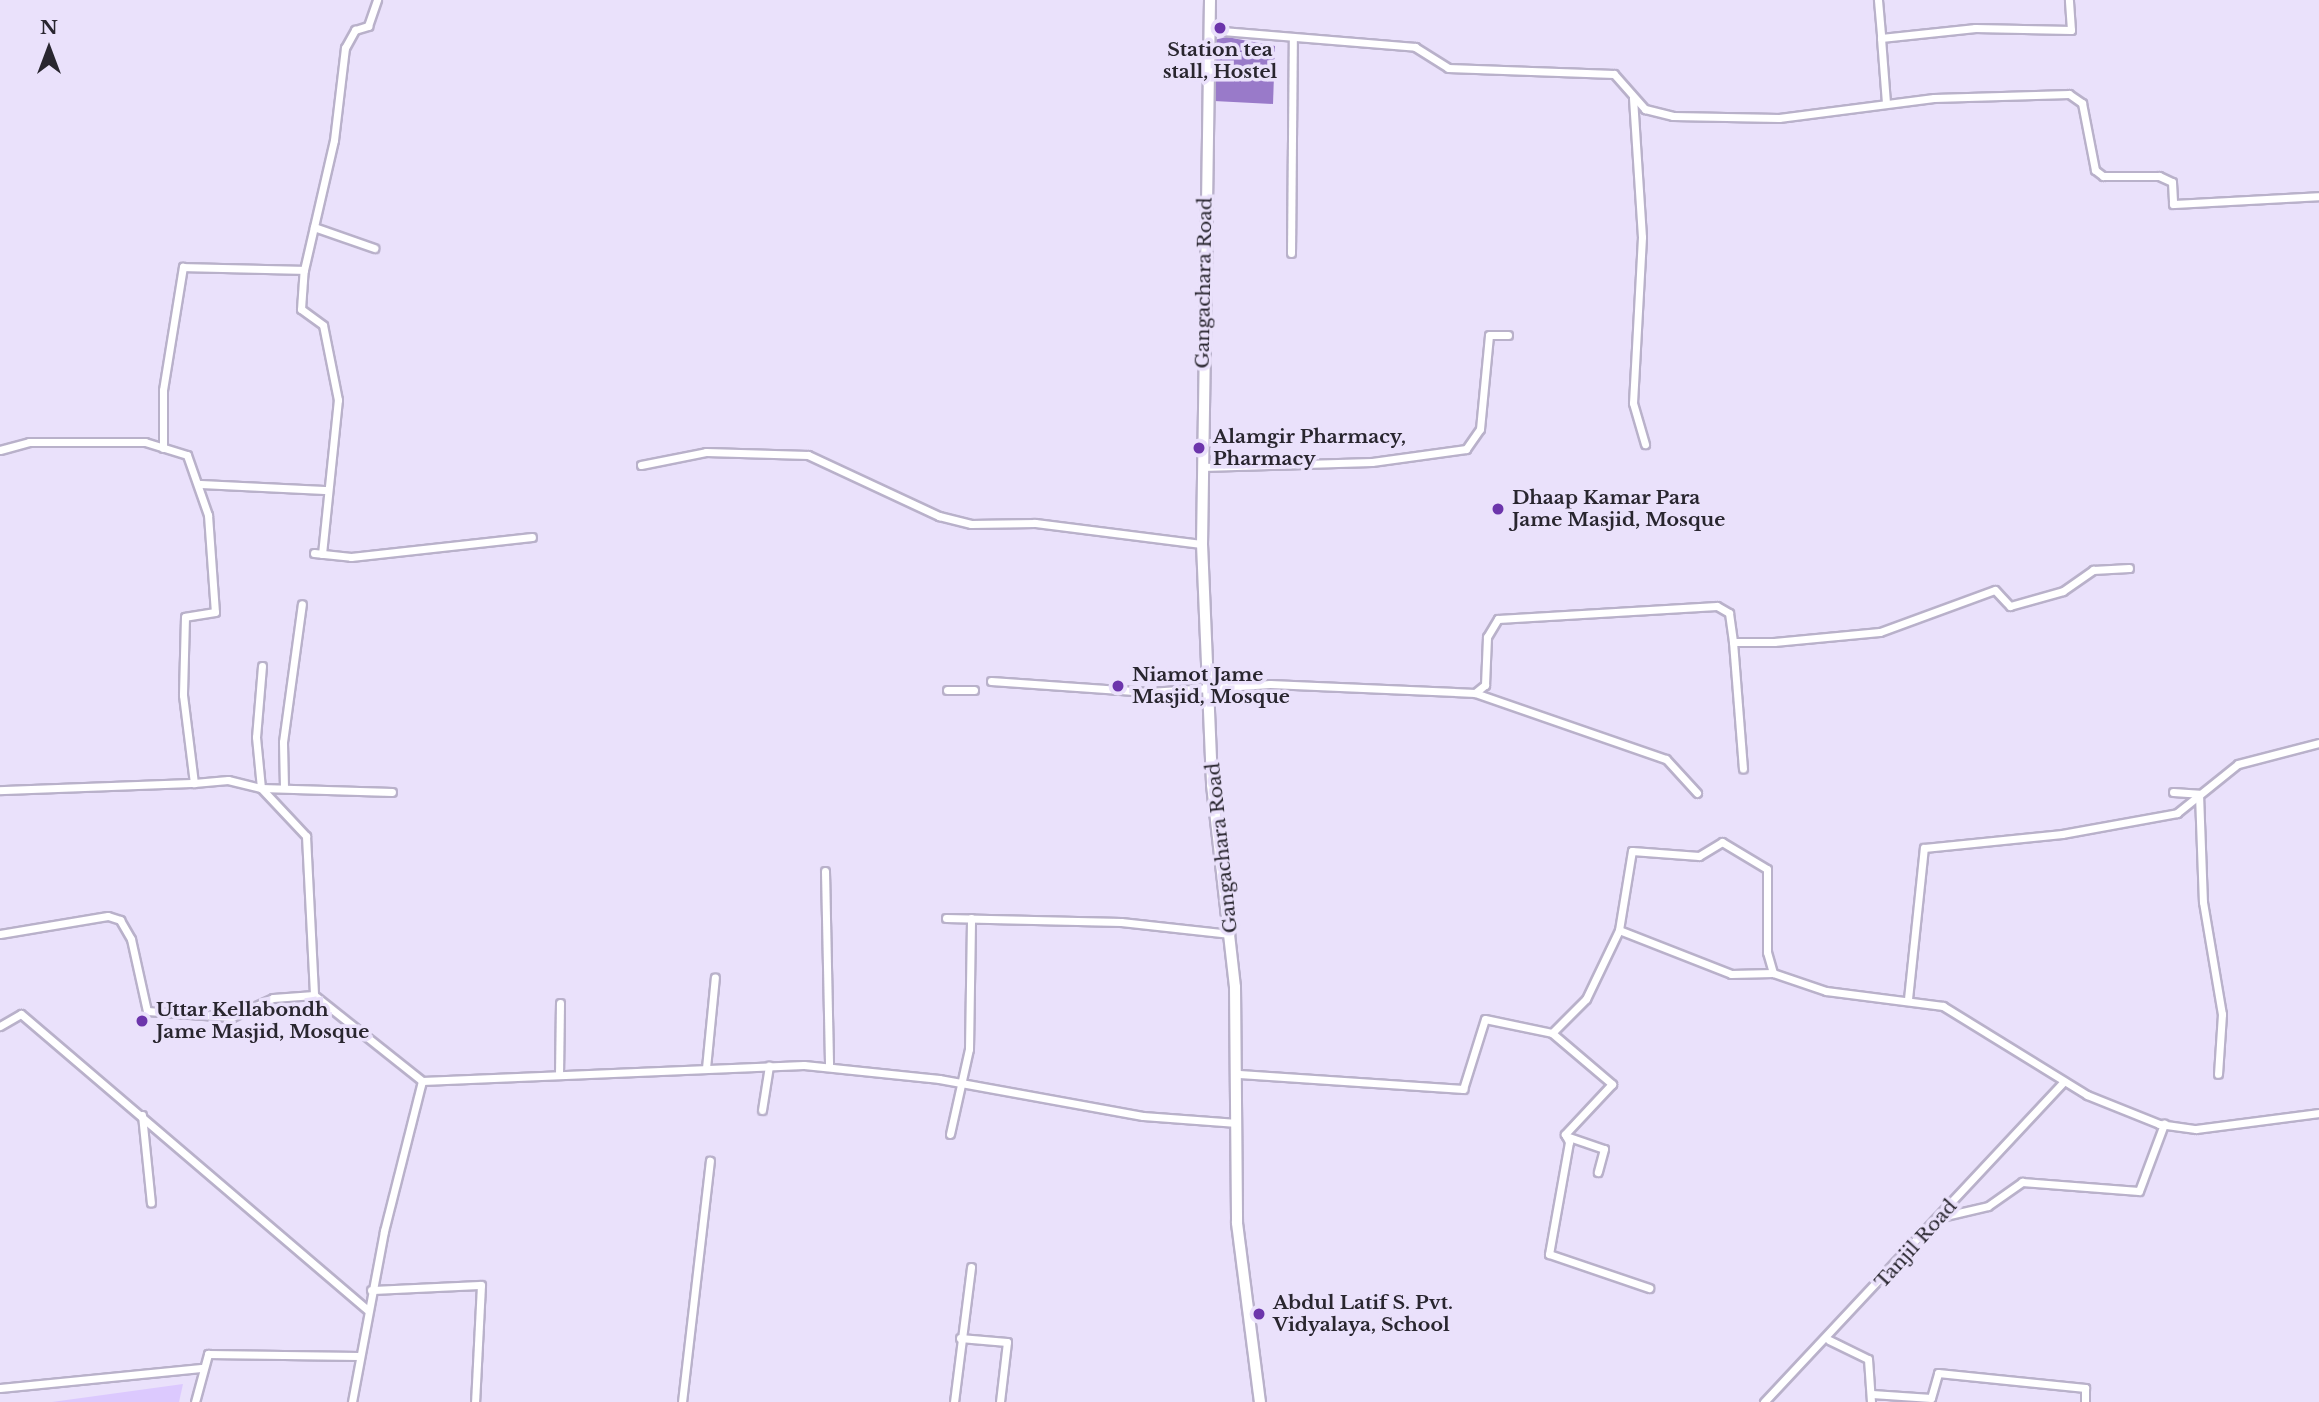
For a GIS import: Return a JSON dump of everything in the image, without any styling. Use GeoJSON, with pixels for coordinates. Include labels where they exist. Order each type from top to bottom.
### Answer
{"type":"FeatureCollection","features":[{"type":"Feature","properties":{"kind":"main road","name":"Gangachara Road"},"geometry":{"type":"LineString","coordinates":[[1210,0],[1202,467],[1207,495],[1202,544],[1212,690],[1212,785],[1230,934],[1239,1074],[1237,1223],[1260,1402]]}},
{"type":"Feature","properties":{"kind":"street"},"geometry":{"type":"LineString","coordinates":[[377,0],[368,26],[355,30],[345,48],[304,270],[301,309],[323,325],[338,400],[318,553],[351,557],[532,537]]}},
{"type":"Feature","properties":{"kind":"street"},"geometry":{"type":"LineString","coordinates":[[1878,0],[1886,103]]}},
{"type":"Feature","properties":{"kind":"street"},"geometry":{"type":"LineString","coordinates":[[1881,38],[1975,28],[2071,30],[2069,0]]}},
{"type":"Feature","properties":{"kind":"street"},"geometry":{"type":"LineString","coordinates":[[1210,30],[1293,40],[1415,47],[1448,68],[1614,74],[1644,109],[1673,116],[1732,119],[1886,103],[2068,94],[2082,103],[2095,170],[2103,176],[2159,176],[2172,182],[2173,204],[2319,196]]}},
{"type":"Feature","properties":{"kind":"street"},"geometry":{"type":"LineString","coordinates":[[1291,253],[1293,40]]}},
{"type":"Feature","properties":{"kind":"street"},"geometry":{"type":"LineString","coordinates":[[1633,98],[1642,237],[1633,404],[1646,444]]}},
{"type":"Feature","properties":{"kind":"street"},"geometry":{"type":"LineString","coordinates":[[314,227],[374,248]]}},
{"type":"Feature","properties":{"kind":"street"},"geometry":{"type":"LineString","coordinates":[[163,448],[163,390],[183,267],[304,270]]}},
{"type":"Feature","properties":{"kind":"street"},"geometry":{"type":"LineString","coordinates":[[1202,467],[1372,462],[1465,449],[1480,429],[1489,335],[1508,335]]}},
{"type":"Feature","properties":{"kind":"street"},"geometry":{"type":"LineString","coordinates":[[0,450],[29,442],[145,442],[187,455],[200,484],[215,612],[185,617],[183,695],[194,783]]}},
{"type":"Feature","properties":{"kind":"street"},"geometry":{"type":"LineString","coordinates":[[641,465],[706,452],[808,455],[939,516],[971,524],[1035,523],[1202,544]]}},
{"type":"Feature","properties":{"kind":"street"},"geometry":{"type":"LineString","coordinates":[[200,484],[326,491]]}},
{"type":"Feature","properties":{"kind":"street"},"geometry":{"type":"LineString","coordinates":[[1733,642],[1880,632],[1995,590],[2010,606],[2063,591],[2092,570],[2129,568]]}},
{"type":"Feature","properties":{"kind":"street"},"geometry":{"type":"LineString","coordinates":[[284,787],[283,742],[302,604]]}},
{"type":"Feature","properties":{"kind":"street"},"geometry":{"type":"LineString","coordinates":[[1475,694],[1485,685],[1487,637],[1498,619],[1717,606],[1729,612],[1743,769]]}},
{"type":"Feature","properties":{"kind":"street"},"geometry":{"type":"LineString","coordinates":[[262,666],[256,737],[261,788],[392,792]]}},
{"type":"Feature","properties":{"kind":"street"},"geometry":{"type":"LineString","coordinates":[[990,681],[1149,692],[1212,690],[1270,684],[1475,694],[1666,759],[1697,793]]}},
{"type":"Feature","properties":{"kind":"street"},"geometry":{"type":"LineString","coordinates":[[947,690],[974,690]]}},
{"type":"Feature","properties":{"kind":"street"},"geometry":{"type":"LineString","coordinates":[[1908,999],[1924,848],[2062,834],[2177,813],[2238,764],[2319,743]]}},
{"type":"Feature","properties":{"kind":"street"},"geometry":{"type":"LineString","coordinates":[[0,790],[194,783],[261,788],[306,836],[313,995]]}},
{"type":"Feature","properties":{"kind":"street"},"geometry":{"type":"LineString","coordinates":[[2173,792],[2199,795]]}},
{"type":"Feature","properties":{"kind":"street"},"geometry":{"type":"LineString","coordinates":[[2199,795],[2203,902],[2222,1014],[2218,1074]]}},
{"type":"Feature","properties":{"kind":"street"},"geometry":{"type":"LineString","coordinates":[[1552,1033],[1586,999],[1619,930],[1632,851],[1699,856],[1723,842],[1767,869],[1767,952],[1773,973]]}},
{"type":"Feature","properties":{"kind":"street"},"geometry":{"type":"LineString","coordinates":[[825,871],[830,1067]]}},
{"type":"Feature","properties":{"kind":"street"},"geometry":{"type":"LineString","coordinates":[[0,934],[108,916],[120,920],[153,1014],[232,1017],[273,998],[313,995],[422,1081],[706,1068],[830,1067],[961,1083],[1143,1116],[1237,1123]]}},
{"type":"Feature","properties":{"kind":"street"},"geometry":{"type":"LineString","coordinates":[[946,918],[1121,922],[1230,934]]}},
{"type":"Feature","properties":{"kind":"street"},"geometry":{"type":"LineString","coordinates":[[950,1134],[969,1049],[971,918]]}},
{"type":"Feature","properties":{"kind":"street"},"geometry":{"type":"LineString","coordinates":[[1619,930],[1731,974],[1773,973],[1826,991],[1908,999],[1943,1006],[2064,1081],[2164,1124],[2196,1129],[2319,1113]]}},
{"type":"Feature","properties":{"kind":"street"},"geometry":{"type":"LineString","coordinates":[[706,1068],[715,977]]}},
{"type":"Feature","properties":{"kind":"street"},"geometry":{"type":"LineString","coordinates":[[559,1075],[560,1003]]}},
{"type":"Feature","properties":{"kind":"street"},"geometry":{"type":"LineString","coordinates":[[0,1026],[22,1014],[142,1114],[367,1310]]}},
{"type":"Feature","properties":{"kind":"street"},"geometry":{"type":"LineString","coordinates":[[1239,1074],[1457,1090],[1466,1084],[1485,1019],[1552,1033],[1612,1084],[1565,1135]]}},
{"type":"Feature","properties":{"kind":"street"},"geometry":{"type":"LineString","coordinates":[[762,1110],[769,1066]]}},
{"type":"Feature","properties":{"kind":"street"},"geometry":{"type":"LineString","coordinates":[[352,1402],[371,1290],[422,1081]]}},
{"type":"Feature","properties":{"kind":"street","name":"Tanjil Road"},"geometry":{"type":"LineString","coordinates":[[1764,1402],[1829,1340],[2064,1081]]}},
{"type":"Feature","properties":{"kind":"street"},"geometry":{"type":"LineString","coordinates":[[142,1114],[151,1203]]}},
{"type":"Feature","properties":{"kind":"street"},"geometry":{"type":"LineString","coordinates":[[1941,1217],[1988,1206],[2022,1182],[2139,1191],[2164,1124]]}},
{"type":"Feature","properties":{"kind":"street"},"geometry":{"type":"LineString","coordinates":[[1565,1135],[1604,1149],[1598,1172]]}},
{"type":"Feature","properties":{"kind":"street"},"geometry":{"type":"LineString","coordinates":[[1565,1135],[1569,1142],[1549,1254],[1649,1288]]}},
{"type":"Feature","properties":{"kind":"street"},"geometry":{"type":"LineString","coordinates":[[682,1402],[710,1161]]}},
{"type":"Feature","properties":{"kind":"street"},"geometry":{"type":"LineString","coordinates":[[954,1402],[971,1267]]}},
{"type":"Feature","properties":{"kind":"street"},"geometry":{"type":"LineString","coordinates":[[371,1290],[481,1285],[475,1402]]}},
{"type":"Feature","properties":{"kind":"street"},"geometry":{"type":"LineString","coordinates":[[960,1338],[1007,1342],[1000,1402]]}},
{"type":"Feature","properties":{"kind":"street"},"geometry":{"type":"LineString","coordinates":[[1829,1340],[1868,1359],[1871,1398],[1931,1398],[1938,1373],[2085,1388],[2085,1402]]}},
{"type":"Feature","properties":{"kind":"street"},"geometry":{"type":"LineString","coordinates":[[195,1402],[201,1368],[208,1354],[225,1352],[359,1356]]}},
{"type":"Feature","properties":{"kind":"street"},"geometry":{"type":"LineString","coordinates":[[0,1388],[201,1368]]}},
{"type":"Feature","properties":{"kind":"shaded area"},"geometry":{"type":"Polygon","coordinates":[[[1227,37],[1275,46],[1273,104],[1214,101],[1214,40],[1227,37]]]}},
{"type":"Feature","properties":{"kind":"shaded area"},"geometry":{"type":"Polygon","coordinates":[[[183,1384],[179,1402],[52,1402],[183,1384]]]}},
{"type":"Feature","properties":{"kind":"place","name":"Station tea stall, Hostel"},"geometry":{"type":"Point","coordinates":[1220,28]}},
{"type":"Feature","properties":{"kind":"place","name":"Alamgir Pharmacy, Pharmacy"},"geometry":{"type":"Point","coordinates":[1199,448]}},
{"type":"Feature","properties":{"kind":"place","name":"Dhaap Kamar Para Jame Masjid, Mosque"},"geometry":{"type":"Point","coordinates":[1498,509]}},
{"type":"Feature","properties":{"kind":"place","name":"Niamot Jame Masjid, Mosque"},"geometry":{"type":"Point","coordinates":[1118,686]}},
{"type":"Feature","properties":{"kind":"place","name":"Uttar Kellabondh Jame Masjid, Mosque"},"geometry":{"type":"Point","coordinates":[142,1021]}},
{"type":"Feature","properties":{"kind":"place","name":"Abdul Latif S. Pvt. Vidyalaya, School"},"geometry":{"type":"Point","coordinates":[1259,1314]}}]}
